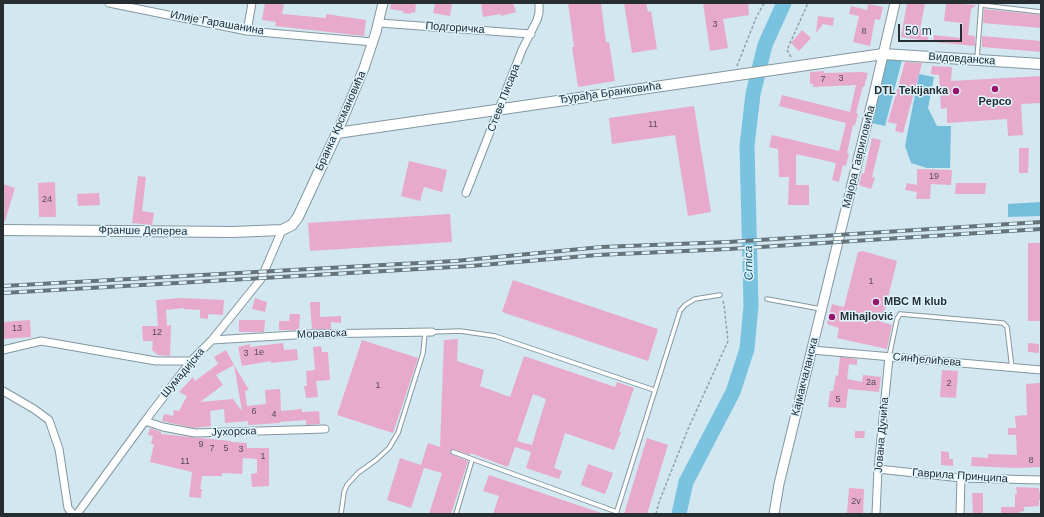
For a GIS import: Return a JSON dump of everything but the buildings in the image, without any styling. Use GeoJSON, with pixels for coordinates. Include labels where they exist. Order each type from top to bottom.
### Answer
{"type":"FeatureCollection","features":[{"type":"Feature","properties":{"kind":"main road","name":"Ђурађа Бранковића"},"geometry":{"type":"LineString","coordinates":[[337,133],[722,76],[883,54]]}},
{"type":"Feature","properties":{"kind":"main road","name":"Видовданска"},"geometry":{"type":"LineString","coordinates":[[883,54],[1041,64]]}},
{"type":"Feature","properties":{"kind":"main road","name":"Бранка Крсмановића"},"geometry":{"type":"LineString","coordinates":[[282,230],[292,225],[298,217],[337,133]]}},
{"type":"Feature","properties":{"kind":"main road","name":"Франше Депереа"},"geometry":{"type":"LineString","coordinates":[[3,230],[234,232],[282,230]]}},
{"type":"Feature","properties":{"kind":"street","name":"Илије Гарашанина"},"geometry":{"type":"LineString","coordinates":[[109,3],[247,31],[373,42]]}},
{"type":"Feature","properties":{"kind":"street"},"geometry":{"type":"LineString","coordinates":[[247,31],[252,3]]}},
{"type":"Feature","properties":{"kind":"street","name":"Бранка Крсмановића"},"geometry":{"type":"LineString","coordinates":[[337,133],[355,91],[373,42],[383,3]]}},
{"type":"Feature","properties":{"kind":"street","name":"Стеве Писара"},"geometry":{"type":"LineString","coordinates":[[466,193],[522,50],[531,34],[539,13],[538,3]]}},
{"type":"Feature","properties":{"kind":"street","name":"Мајора Гавриловића"},"geometry":{"type":"LineString","coordinates":[[838,241],[895,3]]}},
{"type":"Feature","properties":{"kind":"street","name":"Подгоричка"},"geometry":{"type":"LineString","coordinates":[[378,23],[531,34]]}},
{"type":"Feature","properties":{"kind":"street","name":"Шумадијска"},"geometry":{"type":"LineString","coordinates":[[77,514],[191,361],[212,340],[261,279],[282,230]]}},
{"type":"Feature","properties":{"kind":"street","name":"Кајмакчаланска"},"geometry":{"type":"LineString","coordinates":[[774,514],[781,477],[838,241]]}},
{"type":"Feature","properties":{"kind":"street","name":"Моравска"},"geometry":{"type":"LineString","coordinates":[[212,340],[304,335],[429,332]]}},
{"type":"Feature","properties":{"kind":"street"},"geometry":{"type":"LineString","coordinates":[[3,350],[41,341],[156,361],[191,361]]}},
{"type":"Feature","properties":{"kind":"street","name":"Синђелићева"},"geometry":{"type":"LineString","coordinates":[[812,350],[1041,370]]}},
{"type":"Feature","properties":{"kind":"street","name":"Јована Дучића"},"geometry":{"type":"LineString","coordinates":[[876,514],[878,469],[889,357]]}},
{"type":"Feature","properties":{"kind":"street"},"geometry":{"type":"LineString","coordinates":[[3,391],[34,409],[49,420],[59,449],[68,508],[72,514]]}},
{"type":"Feature","properties":{"kind":"street","name":"Јухорска"},"geometry":{"type":"LineString","coordinates":[[145,421],[163,427],[196,433],[325,429]]}},
{"type":"Feature","properties":{"kind":"street","name":"Гаврила Принципа"},"geometry":{"type":"LineString","coordinates":[[878,469],[961,478],[1041,480]]}},
{"type":"Feature","properties":{"kind":"street"},"geometry":{"type":"LineString","coordinates":[[960,514],[961,478]]}},
{"type":"Feature","properties":{"kind":"lane"},"geometry":{"type":"LineString","coordinates":[[977,60],[981,6],[1041,12]]}},
{"type":"Feature","properties":{"kind":"lane"},"geometry":{"type":"LineString","coordinates":[[453,452],[616,513],[680,311],[685,305],[695,299],[720,295]]}},
{"type":"Feature","properties":{"kind":"lane"},"geometry":{"type":"LineString","coordinates":[[767,299],[822,309]]}},
{"type":"Feature","properties":{"kind":"lane"},"geometry":{"type":"LineString","coordinates":[[889,357],[900,314],[1003,323],[1007,327],[1012,368]]}},
{"type":"Feature","properties":{"kind":"lane"},"geometry":{"type":"LineString","coordinates":[[340,514],[344,492],[347,485],[358,473],[389,448],[398,433],[429,332],[460,331],[495,336],[654,390]]}},
{"type":"Feature","properties":{"kind":"lane"},"geometry":{"type":"LineString","coordinates":[[456,514],[472,460]]}},
{"type":"Feature","properties":{"kind":"path"},"geometry":{"type":"LineString","coordinates":[[733,75],[756,18],[764,3]]}},
{"type":"Feature","properties":{"kind":"path"},"geometry":{"type":"LineString","coordinates":[[792,67],[787,50],[808,3]]}},
{"type":"Feature","properties":{"kind":"path"},"geometry":{"type":"LineString","coordinates":[[656,514],[659,502],[688,429],[728,341],[724,304],[720,295]]}},
{"type":"Feature","properties":{"kind":"shaded area"},"geometry":{"type":"Polygon","coordinates":[[[886,59],[902,60],[885,126],[872,123],[886,59]]]}},
{"type":"Feature","properties":{"kind":"shaded area"},"geometry":{"type":"Polygon","coordinates":[[[919,74],[934,77],[928,108],[937,126],[951,126],[950,168],[927,168],[911,163],[905,146],[919,74]]]}},
{"type":"Feature","properties":{"kind":"shaded area"},"geometry":{"type":"Polygon","coordinates":[[[1041,202],[1041,216],[1008,217],[1008,204],[1041,202]]]}},
{"type":"Feature","properties":{"kind":"waterway","name":"Crnica"},"geometry":{"type":"LineString","coordinates":[[679,514],[686,482],[733,392],[747,349],[751,306],[747,146],[753,94],[765,45],[784,3]]}},
{"type":"Feature","properties":{"kind":"railway"},"geometry":{"type":"LineString","coordinates":[[3,286],[455,261],[602,247],[728,242],[1041,222]]}},
{"type":"Feature","properties":{"kind":"railway"},"geometry":{"type":"LineString","coordinates":[[3,293],[471,266],[597,255],[729,249],[1041,229]]}},
{"type":"Feature","properties":{"kind":"place","name":"Pepco"},"geometry":{"type":"Point","coordinates":[995,89]}},
{"type":"Feature","properties":{"kind":"place","name":"DTL Tekijanka"},"geometry":{"type":"Point","coordinates":[956,91]}},
{"type":"Feature","properties":{"kind":"place","name":"MBC M klub"},"geometry":{"type":"Point","coordinates":[876,302]}},
{"type":"Feature","properties":{"kind":"place","name":"Mihajlović"},"geometry":{"type":"Point","coordinates":[832,317]}}]}
